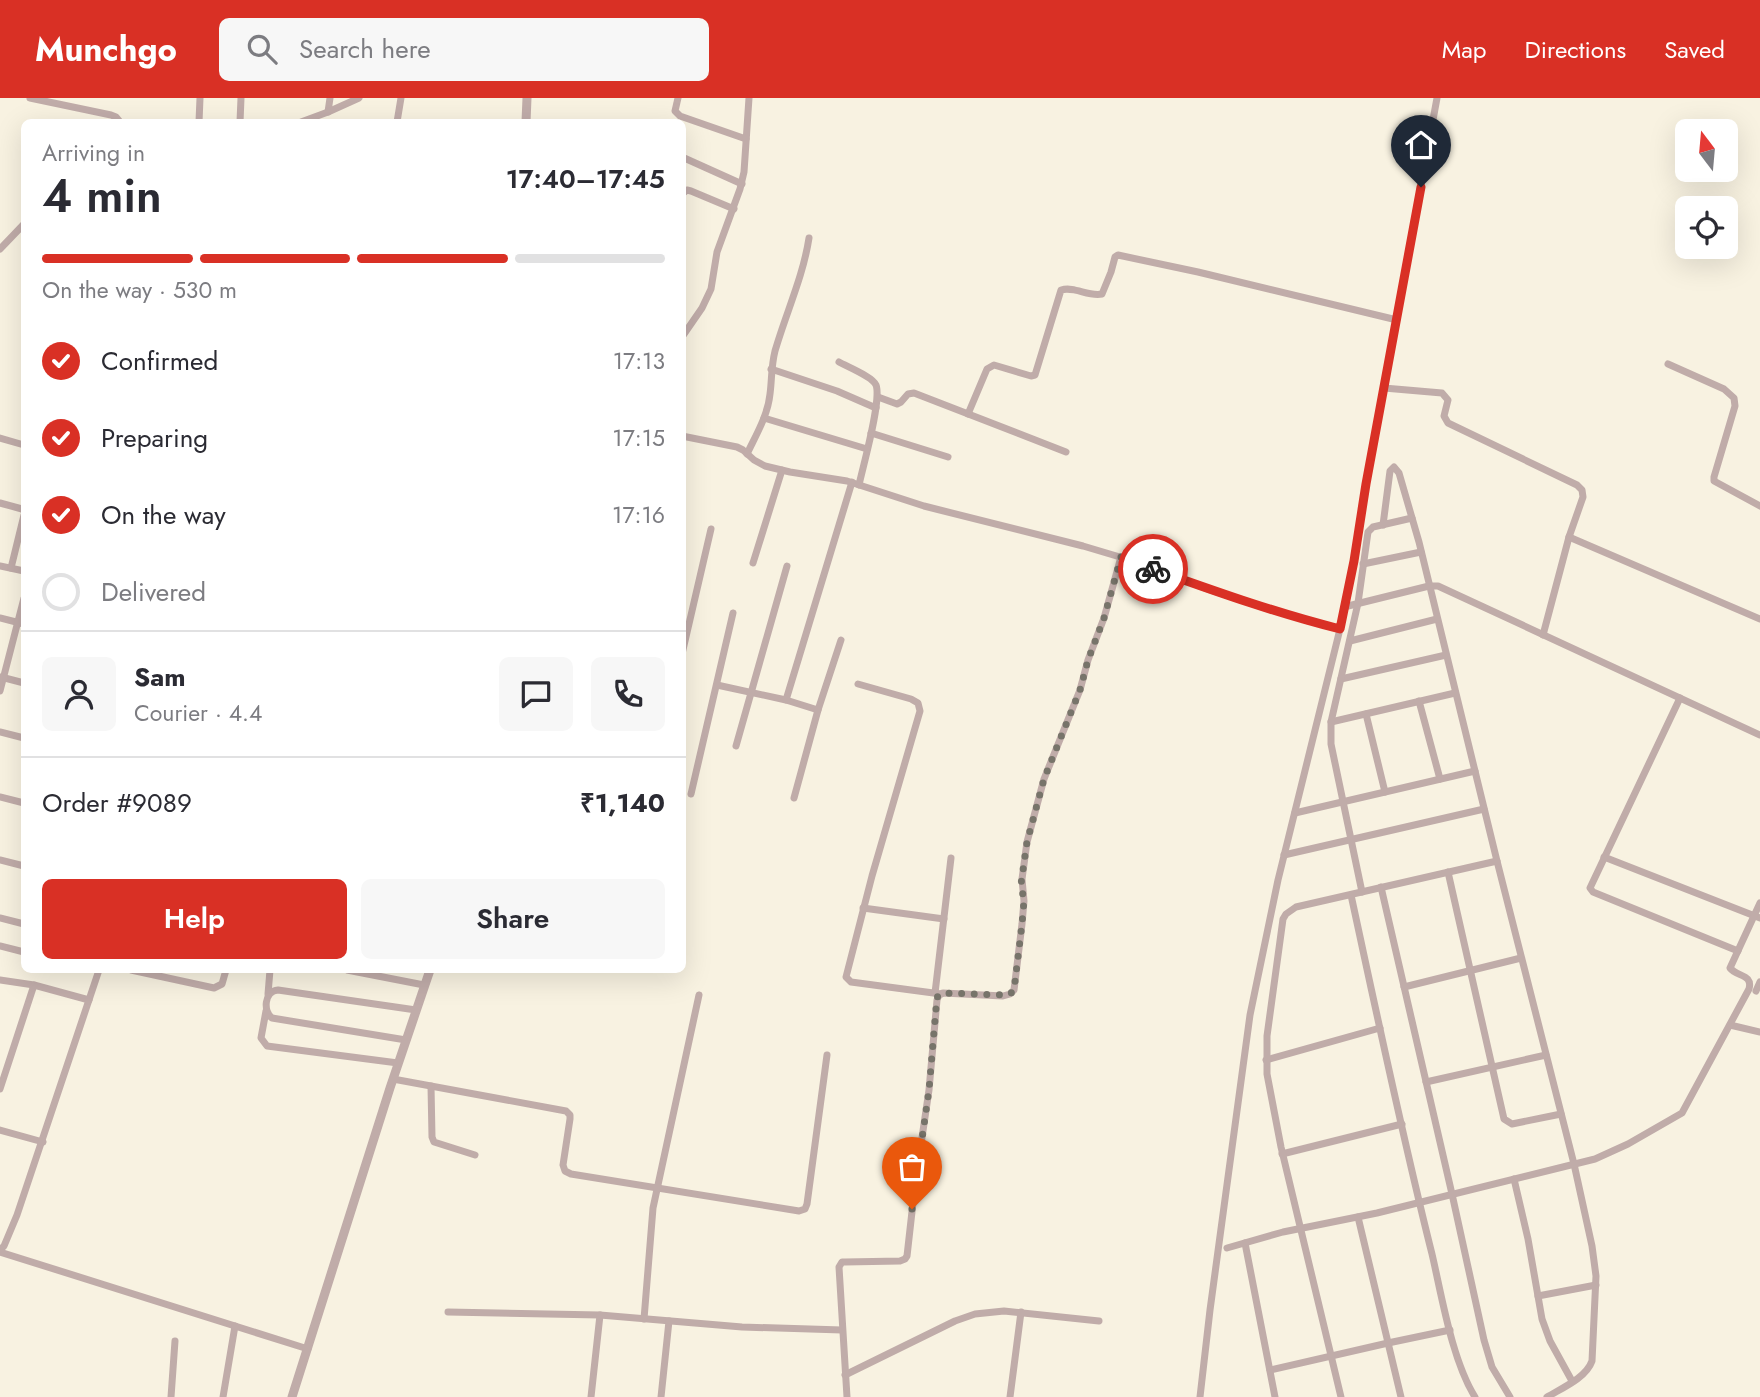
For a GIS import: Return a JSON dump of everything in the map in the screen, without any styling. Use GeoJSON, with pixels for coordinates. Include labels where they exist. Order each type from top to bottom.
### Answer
{"type":"FeatureCollection","features":[{"type":"Feature","properties":{"kind":"street"},"geometry":{"type":"LineString","coordinates":[[30,98],[111,115],[116,119]]}},
{"type":"Feature","properties":{"kind":"street"},"geometry":{"type":"LineString","coordinates":[[199,119],[200,98]]}},
{"type":"Feature","properties":{"kind":"street"},"geometry":{"type":"LineString","coordinates":[[240,119],[241,98]]}},
{"type":"Feature","properties":{"kind":"street"},"geometry":{"type":"LineString","coordinates":[[328,112],[330,98]]}},
{"type":"Feature","properties":{"kind":"street"},"geometry":{"type":"LineString","coordinates":[[309,119],[359,98]]}},
{"type":"Feature","properties":{"kind":"street"},"geometry":{"type":"LineString","coordinates":[[398,119],[401,98]]}},
{"type":"Feature","properties":{"kind":"street"},"geometry":{"type":"LineString","coordinates":[[526,119],[527,98]]}},
{"type":"Feature","properties":{"kind":"street"},"geometry":{"type":"LineString","coordinates":[[678,98],[675,111],[680,116],[746,139]]}},
{"type":"Feature","properties":{"kind":"street"},"geometry":{"type":"LineString","coordinates":[[686,331],[702,308],[710,289],[717,252],[742,184],[749,98]]}},
{"type":"Feature","properties":{"kind":"street"},"geometry":{"type":"LineString","coordinates":[[1200,1397],[1250,1015],[1284,855],[1340,629],[1437,98]]}},
{"type":"Feature","properties":{"kind":"street"},"geometry":{"type":"LineString","coordinates":[[686,159],[742,184]]}},
{"type":"Feature","properties":{"kind":"street"},"geometry":{"type":"LineString","coordinates":[[686,191],[734,209]]}},
{"type":"Feature","properties":{"kind":"street"},"geometry":{"type":"LineString","coordinates":[[0,249],[21,230]]}},
{"type":"Feature","properties":{"kind":"street"},"geometry":{"type":"LineString","coordinates":[[747,454],[764,418],[770,396],[771,369],[784,321],[804,266],[809,238]]}},
{"type":"Feature","properties":{"kind":"street"},"geometry":{"type":"LineString","coordinates":[[968,414],[986,369],[990,366],[1035,375],[1061,290],[1067,288],[1102,294],[1118,255],[1397,320]]}},
{"type":"Feature","properties":{"kind":"street"},"geometry":{"type":"LineString","coordinates":[[786,700],[867,449],[878,397],[873,380],[839,362]]}},
{"type":"Feature","properties":{"kind":"street"},"geometry":{"type":"LineString","coordinates":[[1668,364],[1724,389],[1734,398],[1735,406],[1714,481],[1760,506]]}},
{"type":"Feature","properties":{"kind":"street"},"geometry":{"type":"LineString","coordinates":[[771,369],[837,391],[876,408]]}},
{"type":"Feature","properties":{"kind":"street"},"geometry":{"type":"LineString","coordinates":[[1384,388],[1445,395],[1447,402],[1444,416],[1448,423],[1582,490],[1583,497],[1569,537],[1543,635]]}},
{"type":"Feature","properties":{"kind":"street"},"geometry":{"type":"LineString","coordinates":[[878,397],[897,404],[908,394],[914,393],[1066,452]]}},
{"type":"Feature","properties":{"kind":"street"},"geometry":{"type":"LineString","coordinates":[[764,418],[867,449]]}},
{"type":"Feature","properties":{"kind":"street"},"geometry":{"type":"LineString","coordinates":[[871,433],[948,457]]}},
{"type":"Feature","properties":{"kind":"street"},"geometry":{"type":"LineString","coordinates":[[686,437],[737,447],[758,463],[782,470],[855,484],[924,506],[1121,557],[1271,610],[1340,629]]}},
{"type":"Feature","properties":{"kind":"street"},"geometry":{"type":"LineString","coordinates":[[0,438],[21,444]]}},
{"type":"Feature","properties":{"kind":"street"},"geometry":{"type":"LineString","coordinates":[[1382,525],[1390,471],[1394,467],[1399,472],[1421,552],[1574,1164],[1594,1254],[1596,1285],[1592,1361],[1586,1371],[1547,1397]]}},
{"type":"Feature","properties":{"kind":"street"},"geometry":{"type":"LineString","coordinates":[[753,563],[782,470]]}},
{"type":"Feature","properties":{"kind":"street"},"geometry":{"type":"LineString","coordinates":[[0,503],[21,512]]}},
{"type":"Feature","properties":{"kind":"street"},"geometry":{"type":"LineString","coordinates":[[1363,892],[1331,744],[1331,722],[1358,603],[1368,531],[1373,527],[1412,518]]}},
{"type":"Feature","properties":{"kind":"street"},"geometry":{"type":"LineString","coordinates":[[11,568],[21,526]]}},
{"type":"Feature","properties":{"kind":"street"},"geometry":{"type":"LineString","coordinates":[[686,637],[711,529]]}},
{"type":"Feature","properties":{"kind":"street"},"geometry":{"type":"LineString","coordinates":[[1569,537],[1760,619]]}},
{"type":"Feature","properties":{"kind":"street"},"geometry":{"type":"LineString","coordinates":[[1363,564],[1421,552]]}},
{"type":"Feature","properties":{"kind":"street"},"geometry":{"type":"LineString","coordinates":[[858,684],[911,699],[918,703],[920,711],[863,908],[846,974],[848,980],[938,993],[1010,994],[1014,990],[1023,913],[1021,884],[1027,842],[1044,779],[1080,690],[1121,557]]}},
{"type":"Feature","properties":{"kind":"street"},"geometry":{"type":"LineString","coordinates":[[0,566],[21,570]]}},
{"type":"Feature","properties":{"kind":"street"},"geometry":{"type":"LineString","coordinates":[[736,746],[787,566]]}},
{"type":"Feature","properties":{"kind":"street"},"geometry":{"type":"LineString","coordinates":[[1344,607],[1438,586],[1760,735]]}},
{"type":"Feature","properties":{"kind":"street"},"geometry":{"type":"LineString","coordinates":[[691,794],[733,613]]}},
{"type":"Feature","properties":{"kind":"street"},"geometry":{"type":"LineString","coordinates":[[0,618],[21,623]]}},
{"type":"Feature","properties":{"kind":"street"},"geometry":{"type":"LineString","coordinates":[[1350,641],[1437,620]]}},
{"type":"Feature","properties":{"kind":"street"},"geometry":{"type":"LineString","coordinates":[[0,691],[21,626]]}},
{"type":"Feature","properties":{"kind":"street"},"geometry":{"type":"LineString","coordinates":[[794,797],[841,640]]}},
{"type":"Feature","properties":{"kind":"street"},"geometry":{"type":"LineString","coordinates":[[1341,680],[1446,654]]}},
{"type":"Feature","properties":{"kind":"street"},"geometry":{"type":"LineString","coordinates":[[2,678],[21,682]]}},
{"type":"Feature","properties":{"kind":"street"},"geometry":{"type":"LineString","coordinates":[[717,685],[818,710]]}},
{"type":"Feature","properties":{"kind":"street"},"geometry":{"type":"LineString","coordinates":[[1331,722],[1455,692]]}},
{"type":"Feature","properties":{"kind":"street"},"geometry":{"type":"LineString","coordinates":[[1680,698],[1590,888],[1593,892],[1738,951]]}},
{"type":"Feature","properties":{"kind":"street"},"geometry":{"type":"LineString","coordinates":[[1419,701],[1440,779]]}},
{"type":"Feature","properties":{"kind":"street"},"geometry":{"type":"LineString","coordinates":[[1366,714],[1385,792]]}},
{"type":"Feature","properties":{"kind":"street"},"geometry":{"type":"LineString","coordinates":[[0,732],[21,737]]}},
{"type":"Feature","properties":{"kind":"street"},"geometry":{"type":"LineString","coordinates":[[1295,813],[1475,771]]}},
{"type":"Feature","properties":{"kind":"street"},"geometry":{"type":"LineString","coordinates":[[0,797],[21,802]]}},
{"type":"Feature","properties":{"kind":"street"},"geometry":{"type":"LineString","coordinates":[[1284,855],[1484,809]]}},
{"type":"Feature","properties":{"kind":"street"},"geometry":{"type":"LineString","coordinates":[[1604,857],[1757,917]]}},
{"type":"Feature","properties":{"kind":"street"},"geometry":{"type":"LineString","coordinates":[[846,1397],[840,1264],[900,1261],[907,1256],[929,1090],[951,858]]}},
{"type":"Feature","properties":{"kind":"street"},"geometry":{"type":"LineString","coordinates":[[0,860],[21,865]]}},
{"type":"Feature","properties":{"kind":"street"},"geometry":{"type":"LineString","coordinates":[[1341,1397],[1282,1154],[1266,1060],[1266,1035],[1283,919],[1296,907],[1497,861]]}},
{"type":"Feature","properties":{"kind":"street"},"geometry":{"type":"LineString","coordinates":[[1448,872],[1503,1116],[1512,1124],[1561,1114]]}},
{"type":"Feature","properties":{"kind":"street"},"geometry":{"type":"LineString","coordinates":[[1381,887],[1488,1356],[1510,1397]]}},
{"type":"Feature","properties":{"kind":"street"},"geometry":{"type":"LineString","coordinates":[[1351,895],[1419,1202],[1451,1331],[1464,1373],[1475,1397]]}},
{"type":"Feature","properties":{"kind":"street"},"geometry":{"type":"LineString","coordinates":[[1755,990],[1748,979],[1731,969],[1731,966],[1757,917],[1760,903]]}},
{"type":"Feature","properties":{"kind":"street"},"geometry":{"type":"LineString","coordinates":[[863,908],[944,919]]}},
{"type":"Feature","properties":{"kind":"street"},"geometry":{"type":"LineString","coordinates":[[0,918],[21,923]]}},
{"type":"Feature","properties":{"kind":"street"},"geometry":{"type":"LineString","coordinates":[[0,946],[21,951]]}},
{"type":"Feature","properties":{"kind":"street"},"geometry":{"type":"LineString","coordinates":[[1404,987],[1521,958]]}},
{"type":"Feature","properties":{"kind":"street"},"geometry":{"type":"LineString","coordinates":[[98,973],[43,1142],[5,1246],[0,1251],[308,1349]]}},
{"type":"Feature","properties":{"kind":"street"},"geometry":{"type":"LineString","coordinates":[[145,973],[214,988],[222,984],[225,973]]}},
{"type":"Feature","properties":{"kind":"street"},"geometry":{"type":"LineString","coordinates":[[270,973],[261,1038],[267,1046],[398,1063]]}},
{"type":"Feature","properties":{"kind":"street"},"geometry":{"type":"LineString","coordinates":[[362,973],[424,985]]}},
{"type":"Feature","properties":{"kind":"street"},"geometry":{"type":"LineString","coordinates":[[292,1397],[429,973]]}},
{"type":"Feature","properties":{"kind":"street"},"geometry":{"type":"LineString","coordinates":[[0,980],[34,985],[89,1000]]}},
{"type":"Feature","properties":{"kind":"street"},"geometry":{"type":"LineString","coordinates":[[1227,1248],[1606,1155],[1680,1115],[1730,1025],[1760,982]]}},
{"type":"Feature","properties":{"kind":"street"},"geometry":{"type":"LineString","coordinates":[[0,1089],[34,985]]}},
{"type":"Feature","properties":{"kind":"street"},"geometry":{"type":"LineString","coordinates":[[268,994],[278,990],[416,1010]]}},
{"type":"Feature","properties":{"kind":"street"},"geometry":{"type":"LineString","coordinates":[[644,1319],[651,1225],[657,1188],[699,995]]}},
{"type":"Feature","properties":{"kind":"street"},"geometry":{"type":"LineString","coordinates":[[266,1012],[272,1018],[406,1040]]}},
{"type":"Feature","properties":{"kind":"street"},"geometry":{"type":"LineString","coordinates":[[1730,1025],[1760,1032]]}},
{"type":"Feature","properties":{"kind":"street"},"geometry":{"type":"LineString","coordinates":[[1266,1060],[1380,1028]]}},
{"type":"Feature","properties":{"kind":"street"},"geometry":{"type":"LineString","coordinates":[[393,1079],[566,1111],[570,1119],[563,1165],[565,1171],[571,1174],[799,1211],[807,1205],[827,1055]]}},
{"type":"Feature","properties":{"kind":"street"},"geometry":{"type":"LineString","coordinates":[[1426,1082],[1546,1055]]}},
{"type":"Feature","properties":{"kind":"street"},"geometry":{"type":"LineString","coordinates":[[432,1086],[434,1142],[475,1155]]}},
{"type":"Feature","properties":{"kind":"street"},"geometry":{"type":"LineString","coordinates":[[1282,1154],[1402,1124]]}},
{"type":"Feature","properties":{"kind":"street"},"geometry":{"type":"LineString","coordinates":[[0,1130],[43,1142]]}},
{"type":"Feature","properties":{"kind":"street"},"geometry":{"type":"LineString","coordinates":[[1514,1179],[1546,1332],[1572,1381]]}},
{"type":"Feature","properties":{"kind":"street"},"geometry":{"type":"LineString","coordinates":[[1358,1217],[1401,1397]]}},
{"type":"Feature","properties":{"kind":"street"},"geometry":{"type":"LineString","coordinates":[[1245,1243],[1275,1397]]}},
{"type":"Feature","properties":{"kind":"street"},"geometry":{"type":"LineString","coordinates":[[1538,1296],[1596,1285]]}},
{"type":"Feature","properties":{"kind":"street"},"geometry":{"type":"LineString","coordinates":[[845,1375],[966,1317],[994,1311],[1100,1321]]}},
{"type":"Feature","properties":{"kind":"street"},"geometry":{"type":"LineString","coordinates":[[448,1312],[600,1315],[750,1328],[842,1330]]}},
{"type":"Feature","properties":{"kind":"street"},"geometry":{"type":"LineString","coordinates":[[1010,1397],[1021,1312]]}},
{"type":"Feature","properties":{"kind":"street"},"geometry":{"type":"LineString","coordinates":[[591,1397],[600,1315]]}},
{"type":"Feature","properties":{"kind":"street"},"geometry":{"type":"LineString","coordinates":[[661,1397],[669,1321]]}},
{"type":"Feature","properties":{"kind":"street"},"geometry":{"type":"LineString","coordinates":[[223,1397],[236,1326]]}},
{"type":"Feature","properties":{"kind":"street"},"geometry":{"type":"LineString","coordinates":[[1270,1370],[1451,1331]]}},
{"type":"Feature","properties":{"kind":"street"},"geometry":{"type":"LineString","coordinates":[[171,1397],[175,1341]]}},
{"type":"Feature","properties":{"kind":"way so far"},"geometry":{"type":"LineString","coordinates":[[912,1209],[929,1090],[937,997],[943,993],[1006,995],[1013,992],[1024,901],[1022,874],[1027,842],[1044,779],[1080,690],[1121,557],[1153,569]]}},
{"type":"Feature","properties":{"kind":"route"},"geometry":{"type":"LineString","coordinates":[[1153,569],[1271,610],[1340,629],[1421,187]]}}]}
